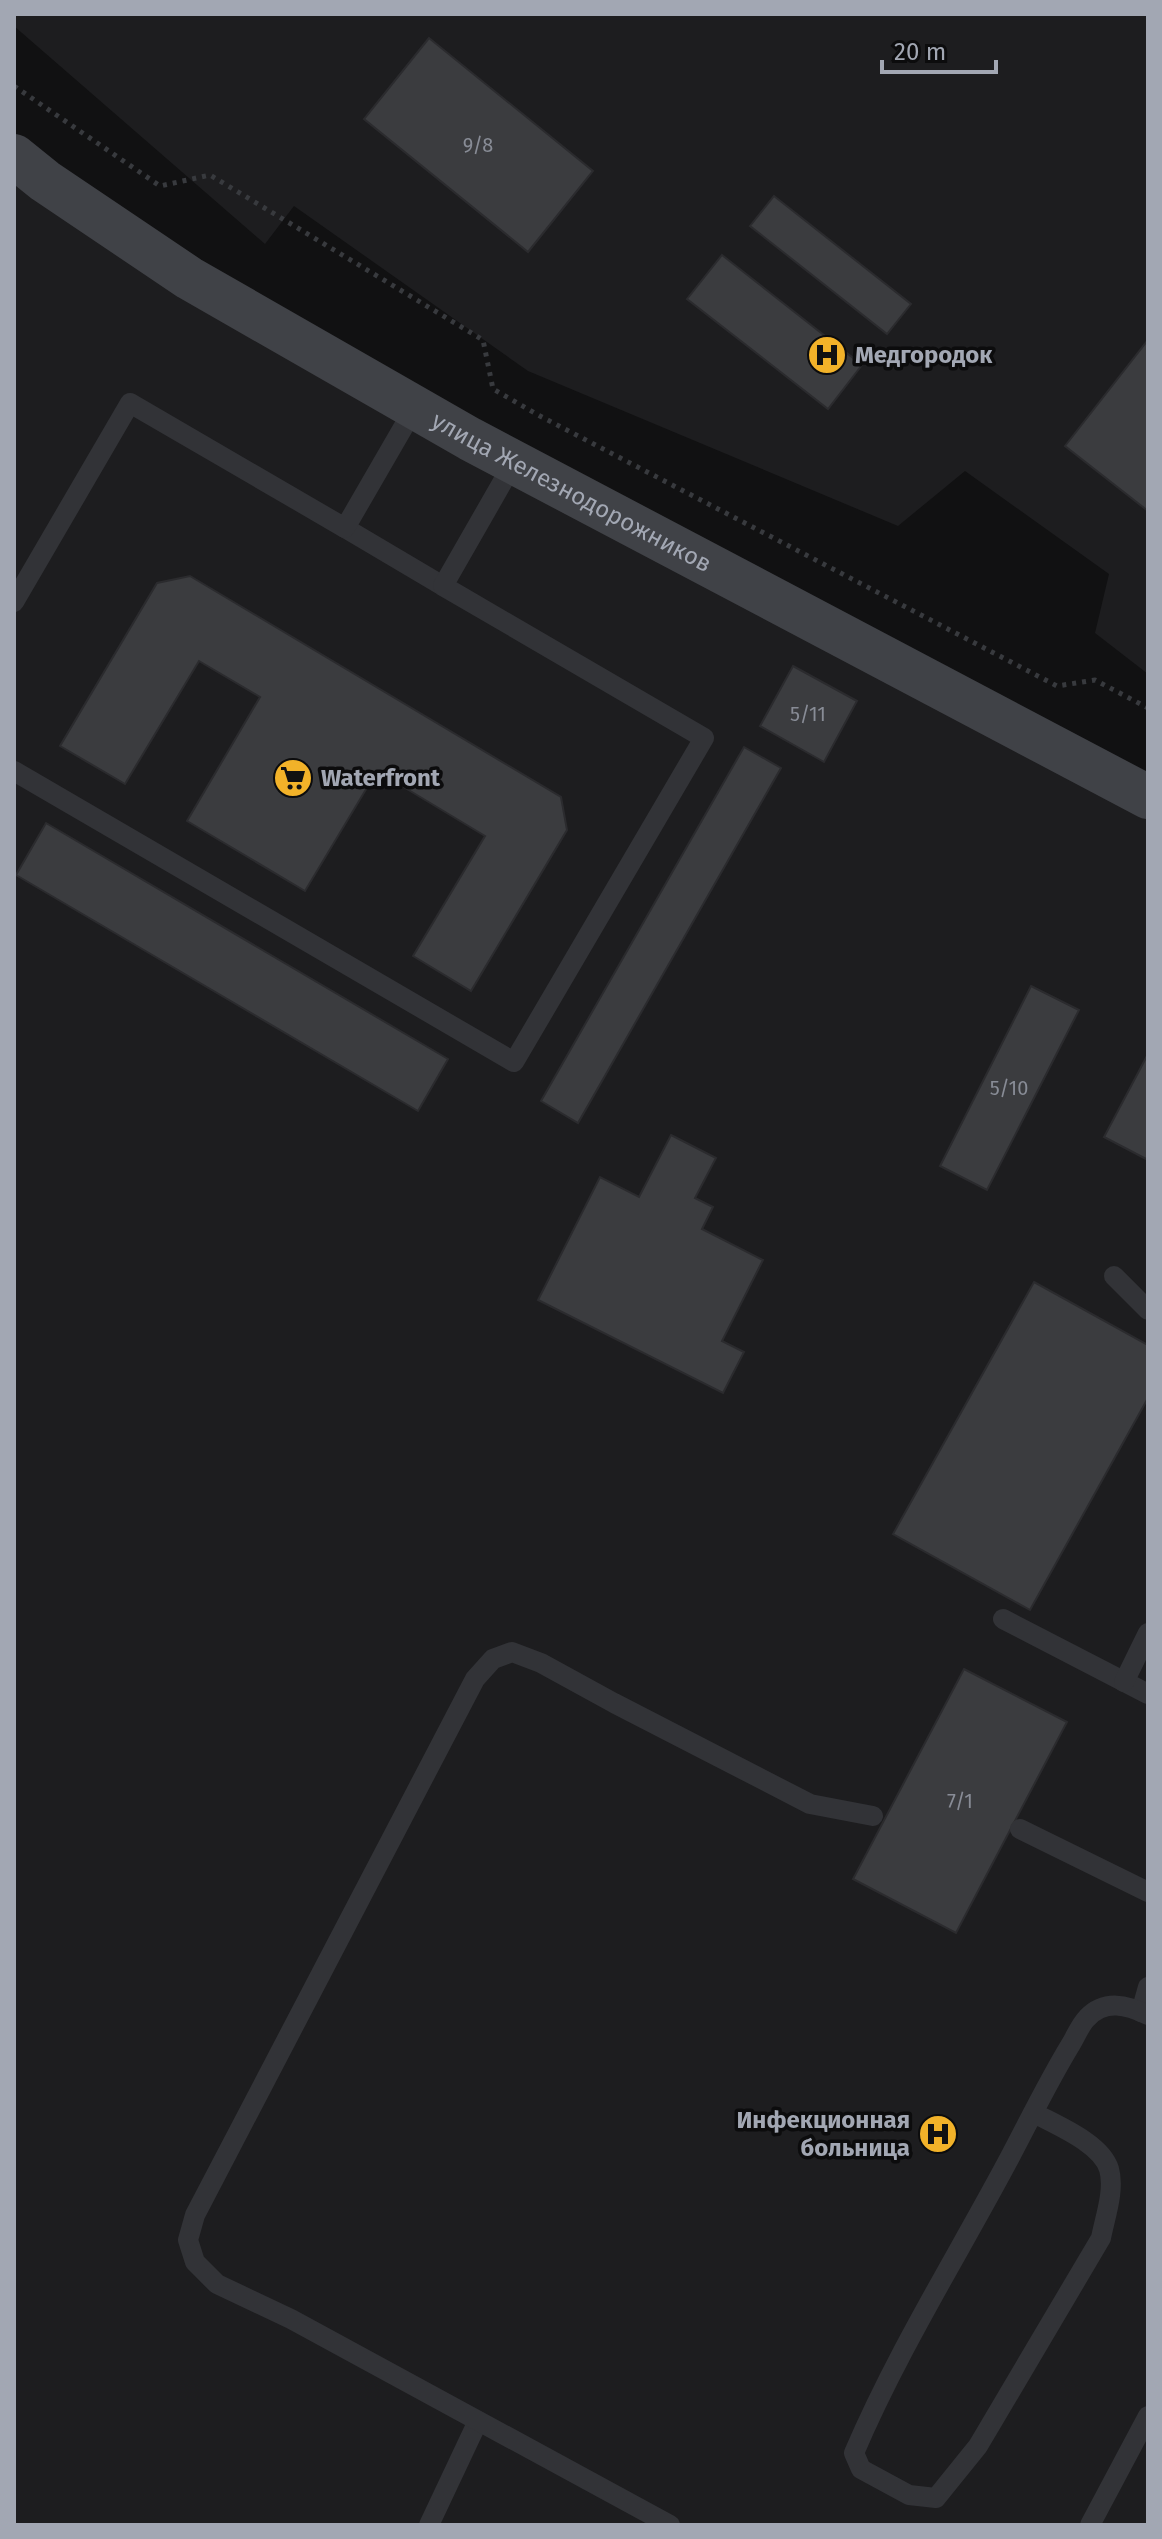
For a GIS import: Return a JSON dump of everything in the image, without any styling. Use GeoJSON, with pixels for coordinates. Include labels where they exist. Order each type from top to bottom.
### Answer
{"type":"FeatureCollection","features":[{"type":"Feature","properties":{"kind":"street","name":"улица Железнодорожников"},"geometry":{"type":"LineString","coordinates":[[14,156],[45,181],[189,278],[415,407],[1148,797]]}},
{"type":"Feature","properties":{"kind":"lane"},"geometry":{"type":"LineString","coordinates":[[14,602],[130,403],[704,738],[514,1062],[14,771]]}},
{"type":"Feature","properties":{"kind":"lane"},"geometry":{"type":"LineString","coordinates":[[345,528],[415,407]]}},
{"type":"Feature","properties":{"kind":"lane"},"geometry":{"type":"LineString","coordinates":[[443,586],[514,462]]}},
{"type":"Feature","properties":{"kind":"lane"},"geometry":{"type":"LineString","coordinates":[[1114,1276],[1148,1310]]}},
{"type":"Feature","properties":{"kind":"lane"},"geometry":{"type":"LineString","coordinates":[[1003,1619],[1148,1694]]}},
{"type":"Feature","properties":{"kind":"lane"},"geometry":{"type":"LineString","coordinates":[[1124,1682],[1148,1633]]}},
{"type":"Feature","properties":{"kind":"lane"},"geometry":{"type":"LineString","coordinates":[[670,2525],[291,2319],[217,2284],[195,2262],[188,2240],[195,2215],[475,1679],[493,1659],[512,1652],[541,1663],[810,1804],[873,1816]]}},
{"type":"Feature","properties":{"kind":"lane"},"geometry":{"type":"LineString","coordinates":[[1020,1829],[1148,1892]]}},
{"type":"Feature","properties":{"kind":"lane"},"geometry":{"type":"LineString","coordinates":[[1034,2113],[1100,2152],[1109,2169],[1109,2199],[1101,2238],[978,2446],[936,2498],[909,2495],[861,2469],[854,2453],[865,2426],[928,2304],[1034,2113],[1087,2018],[1108,2005],[1126,2005],[1144,2013],[1148,1987]]}},
{"type":"Feature","properties":{"kind":"lane"},"geometry":{"type":"LineString","coordinates":[[1090,2525],[1148,2416]]}},
{"type":"Feature","properties":{"kind":"lane"},"geometry":{"type":"LineString","coordinates":[[429,2525],[478,2421]]}},
{"type":"Feature","properties":{"kind":"path"},"geometry":{"type":"LineString","coordinates":[[14,86],[160,186],[210,175],[483,340],[493,389],[540,416],[1057,686],[1095,680],[1148,708]]}},
{"type":"Feature","properties":{"kind":"shaded area","name":"Медгородок"},"geometry":{"type":"Polygon","coordinates":[[[14,14],[1148,14],[1148,674],[1095,633],[1109,574],[965,471],[898,526],[528,371],[294,206],[265,244],[14,26],[14,14]]]}},
{"type":"Feature","properties":{"kind":"shaded area"},"geometry":{"type":"Polygon","coordinates":[[[14,156],[45,181],[1148,795],[1148,2525],[14,2525],[14,156]]]}},
{"type":"Feature","properties":{"kind":"building"},"geometry":{"type":"Polygon","coordinates":[[[429,38],[593,171],[528,252],[364,119],[429,38]]]}},
{"type":"Feature","properties":{"kind":"building"},"geometry":{"type":"Polygon","coordinates":[[[774,196],[911,304],[887,334],[750,226],[774,196]]]}},
{"type":"Feature","properties":{"kind":"building"},"geometry":{"type":"Polygon","coordinates":[[[722,255],[862,365],[828,409],[687,299],[722,255]]]}},
{"type":"Feature","properties":{"kind":"building"},"geometry":{"type":"Polygon","coordinates":[[[1148,340],[1148,511],[1065,446],[1148,340]]]}},
{"type":"Feature","properties":{"kind":"building","name":"Waterfront"},"geometry":{"type":"Polygon","coordinates":[[[190,576],[561,797],[567,830],[471,991],[413,956],[485,836],[377,771],[305,891],[187,821],[260,697],[199,661],[125,784],[60,746],[157,583],[190,576]]]}},
{"type":"Feature","properties":{"kind":"building"},"geometry":{"type":"Polygon","coordinates":[[[793,666],[857,701],[824,762],[760,726],[793,666]]]}},
{"type":"Feature","properties":{"kind":"building"},"geometry":{"type":"Polygon","coordinates":[[[744,747],[781,768],[578,1123],[541,1101],[744,747]]]}},
{"type":"Feature","properties":{"kind":"building"},"geometry":{"type":"Polygon","coordinates":[[[46,823],[448,1059],[418,1111],[16,875],[46,823]]]}},
{"type":"Feature","properties":{"kind":"building"},"geometry":{"type":"Polygon","coordinates":[[[1031,986],[1079,1010],[987,1190],[940,1166],[1031,986]]]}},
{"type":"Feature","properties":{"kind":"building"},"geometry":{"type":"Polygon","coordinates":[[[1148,1054],[1148,1160],[1104,1137],[1148,1054]]]}},
{"type":"Feature","properties":{"kind":"building"},"geometry":{"type":"Polygon","coordinates":[[[671,1135],[716,1158],[695,1198],[713,1207],[702,1229],[763,1260],[722,1341],[744,1352],[723,1393],[538,1300],[600,1177],[639,1197],[671,1135]]]}},
{"type":"Feature","properties":{"kind":"building"},"geometry":{"type":"Polygon","coordinates":[[[1034,1282],[1148,1345],[1148,1398],[1030,1610],[893,1534],[1034,1282]]]}},
{"type":"Feature","properties":{"kind":"building"},"geometry":{"type":"Polygon","coordinates":[[[964,1669],[1067,1722],[956,1933],[853,1879],[964,1669]]]}},
{"type":"Feature","properties":{"kind":"place","name":"Медгородок"},"geometry":{"type":"Point","coordinates":[827,355]}},
{"type":"Feature","properties":{"kind":"place","name":"Waterfront"},"geometry":{"type":"Point","coordinates":[293,778]}},
{"type":"Feature","properties":{"kind":"place","name":"Инфекционная больница"},"geometry":{"type":"Point","coordinates":[938,2134]}}]}
